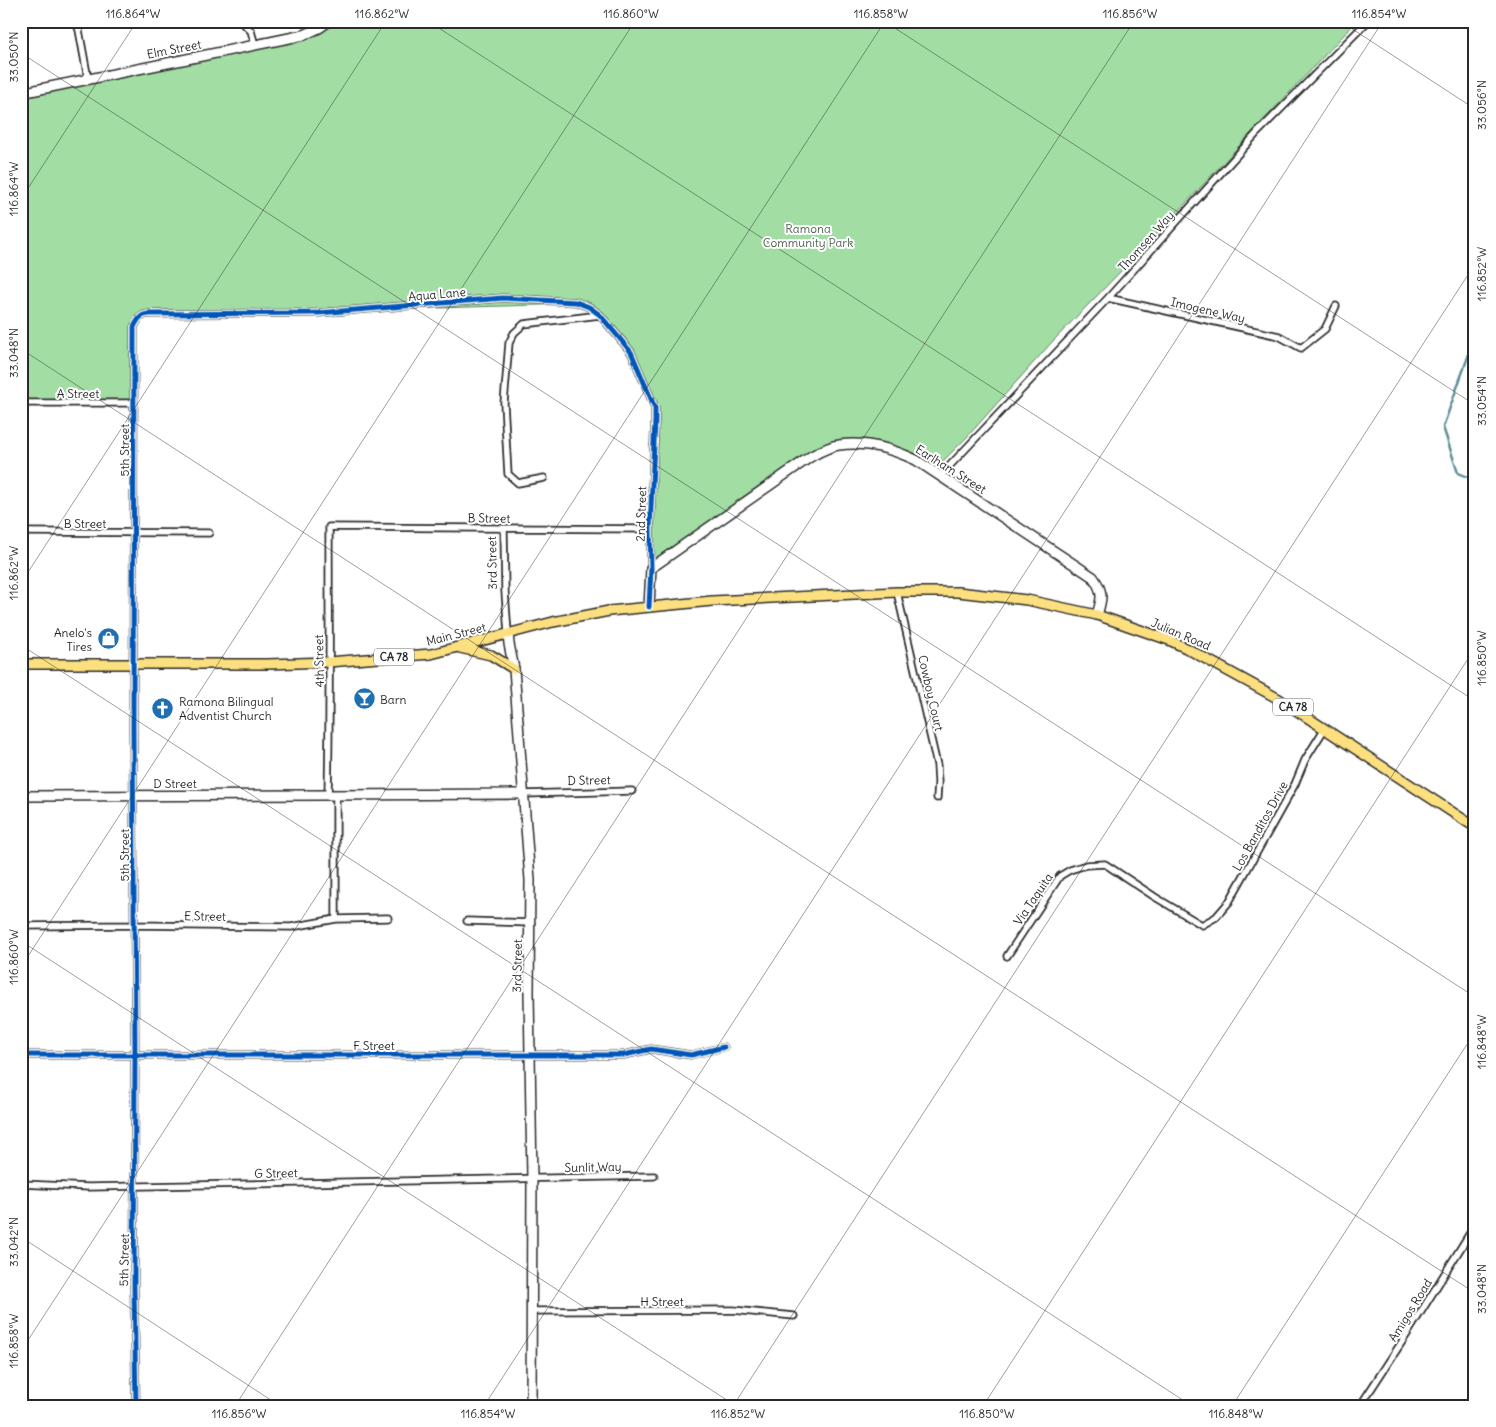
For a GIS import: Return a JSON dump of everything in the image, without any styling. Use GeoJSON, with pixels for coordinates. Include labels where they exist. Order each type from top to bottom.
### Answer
{"type":"FeatureCollection","features":[{"type":"Feature","properties":{"kind":"main road","name":"Julian Road"},"geometry":{"type":"LineString","coordinates":[[833,595],[958,592],[1027,600],[1097,615],[1169,640],[1259,687],[1475,827]]}},
{"type":"Feature","properties":{"kind":"main road","name":"Main Street"},"geometry":{"type":"LineString","coordinates":[[21,664],[268,664],[328,662],[432,654],[561,620],[609,611],[712,602],[833,595]]}},
{"type":"Feature","properties":{"kind":"main road"},"geometry":{"type":"LineString","coordinates":[[458,647],[491,655],[514,669]]}},
{"type":"Feature","properties":{"kind":"street"},"geometry":{"type":"LineString","coordinates":[[75,21],[79,30],[88,79]]}},
{"type":"Feature","properties":{"kind":"street"},"geometry":{"type":"LineString","coordinates":[[241,21],[251,31],[255,45]]}},
{"type":"Feature","properties":{"kind":"street","name":"Elm Street"},"geometry":{"type":"LineString","coordinates":[[21,93],[304,35],[328,21]]}},
{"type":"Feature","properties":{"kind":"street","name":"Thomsen Way"},"geometry":{"type":"LineString","coordinates":[[940,475],[1108,298],[1257,132],[1368,21]]}},
{"type":"Feature","properties":{"kind":"street","name":"Aqua Lane"},"geometry":{"type":"LineString","coordinates":[[150,314],[318,313],[503,298],[576,302],[589,307],[600,315],[631,352],[655,408],[655,421]]}},
{"type":"Feature","properties":{"kind":"street","name":"Imogene Way"},"geometry":{"type":"LineString","coordinates":[[1108,298],[1279,336],[1301,348],[1325,328],[1336,306]]}},
{"type":"Feature","properties":{"kind":"street","name":"5th Street"},"geometry":{"type":"LineString","coordinates":[[136,1406],[134,1287],[134,327],[138,319],[144,314],[150,314]]}},
{"type":"Feature","properties":{"kind":"street"},"geometry":{"type":"LineString","coordinates":[[544,478],[518,483],[508,474],[504,403],[510,343],[514,333],[524,324],[600,315]]}},
{"type":"Feature","properties":{"kind":"street","name":"A Street"},"geometry":{"type":"LineString","coordinates":[[21,403],[134,403]]}},
{"type":"Feature","properties":{"kind":"street","name":"2nd Street"},"geometry":{"type":"LineString","coordinates":[[649,607],[650,529],[655,421]]}},
{"type":"Feature","properties":{"kind":"street","name":"Earlham Street"},"geometry":{"type":"LineString","coordinates":[[651,568],[810,457],[839,445],[866,444],[893,450],[916,460],[1093,577],[1099,585],[1102,598],[1097,615]]}},
{"type":"Feature","properties":{"kind":"street","name":"B Street"},"geometry":{"type":"LineString","coordinates":[[329,527],[650,529]]}},
{"type":"Feature","properties":{"kind":"street","name":"4th Street"},"geometry":{"type":"LineString","coordinates":[[329,527],[328,662],[336,919]]}},
{"type":"Feature","properties":{"kind":"street","name":"3rd Street"},"geometry":{"type":"LineString","coordinates":[[504,528],[508,633],[514,669],[530,880],[531,1406]]}},
{"type":"Feature","properties":{"kind":"street","name":"B Street"},"geometry":{"type":"LineString","coordinates":[[21,532],[210,533]]}},
{"type":"Feature","properties":{"kind":"street","name":"Cowboy Court"},"geometry":{"type":"LineString","coordinates":[[897,592],[937,765],[937,798]]}},
{"type":"Feature","properties":{"kind":"street","name":"Los Banditos Drive"},"geometry":{"type":"LineString","coordinates":[[1086,865],[1105,864],[1155,897],[1202,924],[1216,916],[1229,902],[1295,784],[1305,760],[1325,728]]}},
{"type":"Feature","properties":{"kind":"street","name":"D Street"},"geometry":{"type":"LineString","coordinates":[[21,796],[523,794],[632,791]]}},
{"type":"Feature","properties":{"kind":"street","name":"Via Taquita"},"geometry":{"type":"LineString","coordinates":[[1007,956],[1060,876],[1070,870],[1086,865]]}},
{"type":"Feature","properties":{"kind":"street","name":"E Street"},"geometry":{"type":"LineString","coordinates":[[21,926],[291,927],[336,919],[388,918]]}},
{"type":"Feature","properties":{"kind":"street"},"geometry":{"type":"LineString","coordinates":[[467,921],[531,923]]}},
{"type":"Feature","properties":{"kind":"street","name":"F Street"},"geometry":{"type":"LineString","coordinates":[[21,1054],[624,1055],[651,1049],[691,1055],[724,1047]]}},
{"type":"Feature","properties":{"kind":"street","name":"Sunlit Way"},"geometry":{"type":"LineString","coordinates":[[532,1179],[654,1176]]}},
{"type":"Feature","properties":{"kind":"street","name":"G Street"},"geometry":{"type":"LineString","coordinates":[[21,1184],[89,1187],[532,1179]]}},
{"type":"Feature","properties":{"kind":"street","name":"Amigos Road"},"geometry":{"type":"LineString","coordinates":[[1360,1406],[1475,1225]]}},
{"type":"Feature","properties":{"kind":"street","name":"H Street"},"geometry":{"type":"LineString","coordinates":[[531,1311],[733,1310],[794,1316]]}},
{"type":"Feature","properties":{"kind":"green space","name":"Ramona Community Park"},"geometry":{"type":"Polygon","coordinates":[[[330,21],[1357,21],[1160,231],[1053,341],[943,461],[929,468],[903,453],[845,445],[810,457],[650,574],[655,409],[636,361],[591,308],[573,304],[150,314],[137,320],[134,403],[21,403],[21,91],[285,40],[330,21]]]}},
{"type":"Feature","properties":{"kind":"waterway"},"geometry":{"type":"LineString","coordinates":[[1475,345],[1469,354],[1443,427],[1458,473],[1475,480]]}},
{"type":"Feature","properties":{"kind":"cycle path"},"geometry":{"type":"LineString","coordinates":[[136,1406],[134,1287],[134,327],[140,317],[147,314],[318,313],[503,298],[576,302],[589,307],[600,315],[631,352],[655,408],[649,607]]}},
{"type":"Feature","properties":{"kind":"cycle path"},"geometry":{"type":"LineString","coordinates":[[21,1055],[624,1055],[651,1049],[691,1055],[724,1047]]}},
{"type":"Feature","properties":{"kind":"place","name":"Anelo's Tires"},"geometry":{"type":"Point","coordinates":[108,639]}},
{"type":"Feature","properties":{"kind":"place","name":"Barn"},"geometry":{"type":"Point","coordinates":[364,699]}},
{"type":"Feature","properties":{"kind":"place","name":"Ramona Bilingual Adventist Church"},"geometry":{"type":"Point","coordinates":[163,708]}}]}
